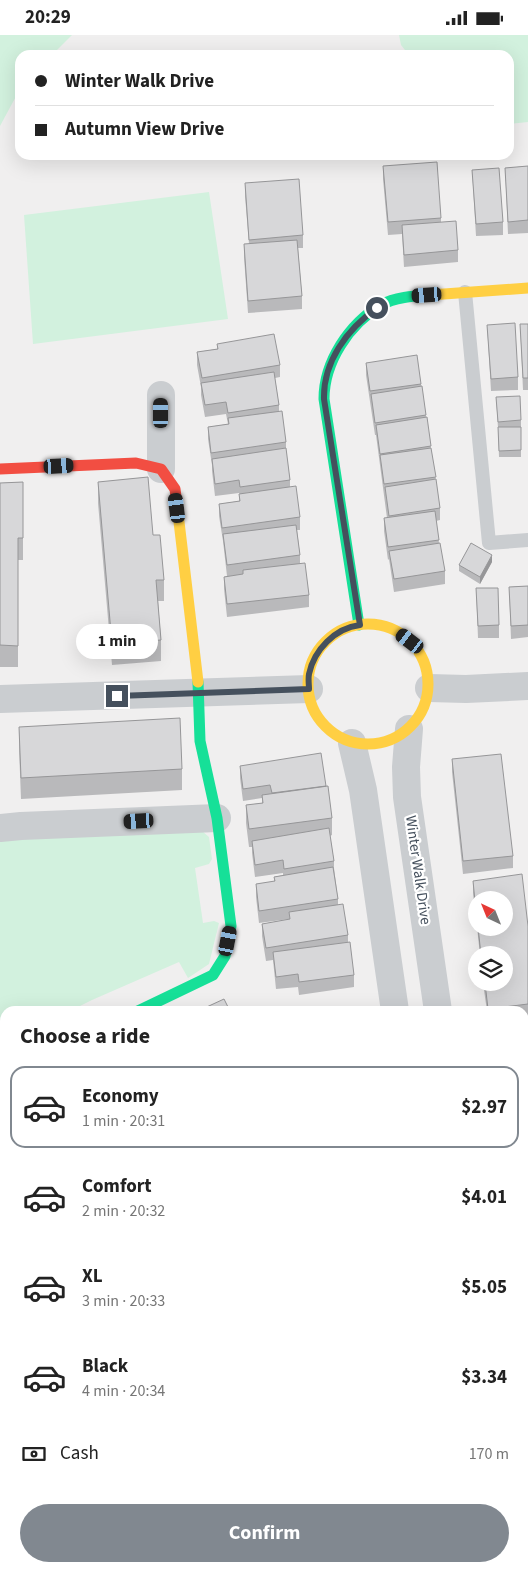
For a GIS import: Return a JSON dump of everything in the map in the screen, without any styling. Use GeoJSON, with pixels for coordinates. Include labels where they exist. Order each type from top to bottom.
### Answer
{"type":"FeatureCollection","features":[{"type":"Feature","properties":{"kind":"street"},"geometry":{"type":"LineString","coordinates":[[360,625],[324,399],[327,372],[332,359],[354,327],[383,304],[412,296],[528,288]]}},
{"type":"Feature","properties":{"kind":"street"},"geometry":{"type":"LineString","coordinates":[[148,1006],[213,975],[225,956],[231,925],[217,818],[200,741],[199,693],[175,489],[161,469],[161,395]]}},
{"type":"Feature","properties":{"kind":"street"},"geometry":{"type":"LineString","coordinates":[[0,469],[136,463],[161,469]]}},
{"type":"Feature","properties":{"kind":"street"},"geometry":{"type":"LineString","coordinates":[[384,625],[397,631],[410,641],[421,655],[427,669],[430,689],[424,707],[409,729],[387,742],[367,745],[352,743],[336,736],[318,719],[309,698],[309,674],[316,653],[333,635],[352,626],[384,625]]}},
{"type":"Feature","properties":{"kind":"street"},"geometry":{"type":"LineString","coordinates":[[430,689],[528,687]]}},
{"type":"Feature","properties":{"kind":"street"},"geometry":{"type":"LineString","coordinates":[[0,699],[309,689]]}},
{"type":"Feature","properties":{"kind":"street","name":"Winter Walk Drive"},"geometry":{"type":"LineString","coordinates":[[409,729],[406,767],[407,797],[437,1006]]}},
{"type":"Feature","properties":{"kind":"street"},"geometry":{"type":"LineString","coordinates":[[352,743],[363,790],[394,1006]]}},
{"type":"Feature","properties":{"kind":"street"},"geometry":{"type":"LineString","coordinates":[[0,828],[217,818]]}},
{"type":"Feature","properties":{"kind":"lane"},"geometry":{"type":"LineString","coordinates":[[465,292],[489,543],[528,540]]}},
{"type":"Feature","properties":{"kind":"green space"},"geometry":{"type":"Polygon","coordinates":[[[0,35],[72,35],[57,50],[15,50],[15,98],[0,126],[0,35]]]}},
{"type":"Feature","properties":{"kind":"green space"},"geometry":{"type":"Polygon","coordinates":[[[399,35],[528,35],[528,122],[514,123],[514,50],[405,50],[401,45],[399,35]]]}},
{"type":"Feature","properties":{"kind":"green space"},"geometry":{"type":"Polygon","coordinates":[[[209,192],[228,319],[33,344],[24,215],[209,192]]]}},
{"type":"Feature","properties":{"kind":"green space"},"geometry":{"type":"Polygon","coordinates":[[[202,831],[209,837],[212,859],[209,864],[195,868],[203,923],[214,921],[219,923],[209,964],[188,978],[179,962],[80,1006],[0,1006],[0,839],[202,831]]]}},
{"type":"Feature","properties":{"kind":"building"},"geometry":{"type":"Polygon","coordinates":[[[437,162],[441,218],[388,222],[383,166],[437,162]]]}},
{"type":"Feature","properties":{"kind":"building"},"geometry":{"type":"Polygon","coordinates":[[[528,166],[528,220],[508,222],[505,168],[528,166]]]}},
{"type":"Feature","properties":{"kind":"building"},"geometry":{"type":"Polygon","coordinates":[[[499,168],[503,222],[476,224],[472,170],[499,168]]]}},
{"type":"Feature","properties":{"kind":"building"},"geometry":{"type":"Polygon","coordinates":[[[299,179],[303,235],[249,240],[245,183],[299,179]]]}},
{"type":"Feature","properties":{"kind":"building"},"geometry":{"type":"Polygon","coordinates":[[[456,221],[458,250],[404,255],[402,225],[456,221]]]}},
{"type":"Feature","properties":{"kind":"building"},"geometry":{"type":"Polygon","coordinates":[[[297,240],[302,296],[248,301],[244,244],[297,240]]]}},
{"type":"Feature","properties":{"kind":"building"},"geometry":{"type":"Polygon","coordinates":[[[515,323],[518,377],[491,379],[487,325],[515,323]]]}},
{"type":"Feature","properties":{"kind":"building"},"geometry":{"type":"Polygon","coordinates":[[[520,324],[528,324],[528,378],[523,378],[520,324]]]}},
{"type":"Feature","properties":{"kind":"building"},"geometry":{"type":"Polygon","coordinates":[[[274,334],[280,365],[202,378],[197,352],[218,349],[217,344],[274,334]]]}},
{"type":"Feature","properties":{"kind":"building"},"geometry":{"type":"Polygon","coordinates":[[[417,355],[421,384],[370,391],[366,363],[417,355]]]}},
{"type":"Feature","properties":{"kind":"building"},"geometry":{"type":"Polygon","coordinates":[[[274,372],[279,405],[228,413],[226,402],[205,405],[201,383],[274,372]]]}},
{"type":"Feature","properties":{"kind":"building"},"geometry":{"type":"Polygon","coordinates":[[[422,386],[426,415],[375,423],[371,394],[422,386]]]}},
{"type":"Feature","properties":{"kind":"building"},"geometry":{"type":"Polygon","coordinates":[[[520,396],[521,420],[498,422],[496,397],[520,396]]]}},
{"type":"Feature","properties":{"kind":"building"},"geometry":{"type":"Polygon","coordinates":[[[282,411],[286,442],[211,453],[208,427],[229,424],[228,418],[282,411]]]}},
{"type":"Feature","properties":{"kind":"building"},"geometry":{"type":"Polygon","coordinates":[[[427,417],[431,446],[380,454],[376,425],[427,417]]]}},
{"type":"Feature","properties":{"kind":"building"},"geometry":{"type":"Polygon","coordinates":[[[498,427],[521,427],[521,450],[499,451],[498,427]]]}},
{"type":"Feature","properties":{"kind":"building"},"geometry":{"type":"Polygon","coordinates":[[[286,448],[290,480],[240,487],[239,480],[215,484],[212,459],[286,448]]]}},
{"type":"Feature","properties":{"kind":"building"},"geometry":{"type":"Polygon","coordinates":[[[431,448],[436,477],[384,484],[380,455],[431,448]]]}},
{"type":"Feature","properties":{"kind":"building"},"geometry":{"type":"Polygon","coordinates":[[[148,477],[153,535],[160,535],[164,580],[156,580],[161,640],[112,644],[98,482],[148,477]]]}},
{"type":"Feature","properties":{"kind":"building"},"geometry":{"type":"Polygon","coordinates":[[[436,479],[440,508],[389,516],[385,487],[436,479]]]}},
{"type":"Feature","properties":{"kind":"building"},"geometry":{"type":"Polygon","coordinates":[[[23,482],[23,538],[18,538],[18,646],[0,645],[0,483],[23,482]]]}},
{"type":"Feature","properties":{"kind":"building"},"geometry":{"type":"Polygon","coordinates":[[[296,486],[300,517],[222,528],[219,504],[240,501],[239,494],[296,486]]]}},
{"type":"Feature","properties":{"kind":"building"},"geometry":{"type":"Polygon","coordinates":[[[435,511],[439,540],[388,547],[384,518],[435,511]]]}},
{"type":"Feature","properties":{"kind":"building"},"geometry":{"type":"Polygon","coordinates":[[[296,525],[300,555],[227,565],[223,534],[296,525]]]}},
{"type":"Feature","properties":{"kind":"building"},"geometry":{"type":"Polygon","coordinates":[[[440,543],[445,571],[394,579],[389,551],[440,543]]]}},
{"type":"Feature","properties":{"kind":"building"},"geometry":{"type":"Polygon","coordinates":[[[471,543],[492,555],[480,577],[459,565],[471,543]]]}},
{"type":"Feature","properties":{"kind":"building"},"geometry":{"type":"Polygon","coordinates":[[[305,563],[309,595],[227,604],[224,577],[243,574],[243,570],[305,563]]]}},
{"type":"Feature","properties":{"kind":"building"},"geometry":{"type":"Polygon","coordinates":[[[528,586],[528,625],[511,626],[509,587],[528,586]]]}},
{"type":"Feature","properties":{"kind":"building"},"geometry":{"type":"Polygon","coordinates":[[[476,588],[498,588],[499,625],[478,626],[476,588]]]}},
{"type":"Feature","properties":{"kind":"building"},"geometry":{"type":"Polygon","coordinates":[[[180,718],[182,769],[21,778],[19,727],[180,718]]]}},
{"type":"Feature","properties":{"kind":"building"},"geometry":{"type":"Polygon","coordinates":[[[321,753],[326,786],[272,793],[270,785],[243,789],[240,766],[321,753]]]}},
{"type":"Feature","properties":{"kind":"building"},"geometry":{"type":"Polygon","coordinates":[[[501,754],[513,856],[463,861],[452,759],[501,754]]]}},
{"type":"Feature","properties":{"kind":"building"},"geometry":{"type":"Polygon","coordinates":[[[328,786],[332,818],[249,829],[246,805],[263,803],[262,795],[328,786]]]}},
{"type":"Feature","properties":{"kind":"building"},"geometry":{"type":"Polygon","coordinates":[[[329,828],[334,861],[284,869],[283,860],[255,865],[252,841],[329,828]]]}},
{"type":"Feature","properties":{"kind":"building"},"geometry":{"type":"Polygon","coordinates":[[[333,867],[338,899],[259,911],[256,884],[275,881],[274,877],[333,867]]]}},
{"type":"Feature","properties":{"kind":"building"},"geometry":{"type":"Polygon","coordinates":[[[522,874],[528,926],[528,1004],[488,1006],[486,991],[513,991],[513,946],[480,946],[479,936],[513,936],[513,891],[474,891],[473,881],[522,874]]]}},
{"type":"Feature","properties":{"kind":"building"},"geometry":{"type":"Polygon","coordinates":[[[343,904],[348,935],[266,948],[262,924],[290,919],[289,912],[343,904]]]}},
{"type":"Feature","properties":{"kind":"building"},"geometry":{"type":"Polygon","coordinates":[[[350,942],[354,975],[299,982],[298,974],[276,977],[273,952],[350,942]]]}},
{"type":"Feature","properties":{"kind":"building"},"geometry":{"type":"Polygon","coordinates":[[[224,999],[228,1006],[209,1006],[224,999]]]}},
{"type":"Feature","properties":{"kind":"traffic: fast"},"geometry":{"type":"LineString","coordinates":[[359,625],[324,399],[328,371],[340,345],[369,313],[392,300],[430,295]]}},
{"type":"Feature","properties":{"kind":"traffic: fast"},"geometry":{"type":"LineString","coordinates":[[148,1006],[213,975],[225,956],[231,926],[217,818],[200,741],[198,682]]}},
{"type":"Feature","properties":{"kind":"traffic: slow"},"geometry":{"type":"LineString","coordinates":[[430,295],[528,288]]}},
{"type":"Feature","properties":{"kind":"traffic: slow"},"geometry":{"type":"LineString","coordinates":[[177,505],[198,682]]}},
{"type":"Feature","properties":{"kind":"traffic: slow"},"geometry":{"type":"LineString","coordinates":[[368,624],[380,625],[391,629],[401,634],[410,642],[418,651],[423,661],[427,672],[428,684],[427,696],[423,707],[418,717],[410,726],[401,734],[391,739],[380,743],[368,744],[356,743],[345,739],[335,734],[326,726],[318,717],[313,707],[309,696],[308,684],[309,672],[313,661],[318,651],[326,642],[335,634],[345,629],[356,625],[368,624]]}},
{"type":"Feature","properties":{"kind":"traffic: jam"},"geometry":{"type":"LineString","coordinates":[[0,469],[136,463],[161,469],[175,489],[177,505]]}},
{"type":"Feature","properties":{"kind":"route"},"geometry":{"type":"LineString","coordinates":[[117,696],[309,689],[309,674],[316,653],[333,635],[352,626],[360,625],[352,585],[324,399],[324,387],[332,359],[339,348],[354,327],[377,308]]}}]}
